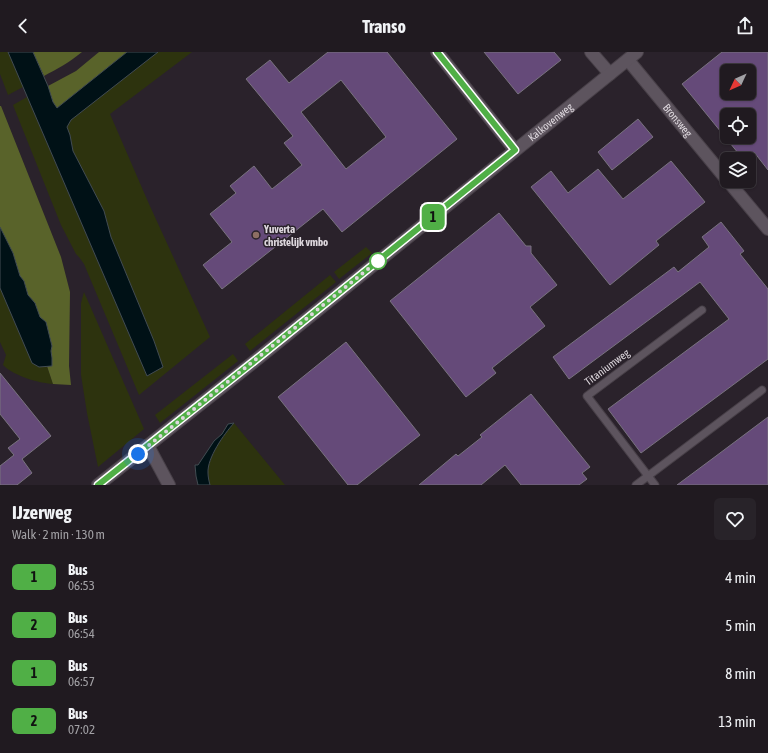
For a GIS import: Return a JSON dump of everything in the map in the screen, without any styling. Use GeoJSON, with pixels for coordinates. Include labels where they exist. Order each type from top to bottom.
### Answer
{"type":"FeatureCollection","features":[{"type":"Feature","properties":{"kind":"street"},"geometry":{"type":"LineString","coordinates":[[437,52],[515,150]]}},
{"type":"Feature","properties":{"kind":"street"},"geometry":{"type":"LineString","coordinates":[[591,52],[610,74]]}},
{"type":"Feature","properties":{"kind":"street","name":"Kalkovenweg"},"geometry":{"type":"LineString","coordinates":[[98,485],[346,288],[637,52]]}},
{"type":"Feature","properties":{"kind":"street","name":"Bronsweg"},"geometry":{"type":"LineString","coordinates":[[628,60],[720,170]]}},
{"type":"Feature","properties":{"kind":"street","name":"Bronsweg"},"geometry":{"type":"LineString","coordinates":[[735,188],[768,229]]}},
{"type":"Feature","properties":{"kind":"street"},"geometry":{"type":"LineString","coordinates":[[148,446],[169,485]]}},
{"type":"Feature","properties":{"kind":"lane","name":"Titaniumweg"},"geometry":{"type":"LineString","coordinates":[[655,485],[587,396],[702,310]]}},
{"type":"Feature","properties":{"kind":"lane"},"geometry":{"type":"LineString","coordinates":[[636,485],[762,390]]}},
{"type":"Feature","properties":{"kind":"green space"},"geometry":{"type":"Polygon","coordinates":[[[0,52],[8,52],[23,87],[8,95],[0,74],[0,52]]]}},
{"type":"Feature","properties":{"kind":"green space"},"geometry":{"type":"Polygon","coordinates":[[[33,52],[82,52],[44,76],[33,52]]]}},
{"type":"Feature","properties":{"kind":"green space"},"geometry":{"type":"Polygon","coordinates":[[[99,52],[127,52],[57,108],[53,102],[48,86],[76,71],[99,52]]]}},
{"type":"Feature","properties":{"kind":"green space"},"geometry":{"type":"Polygon","coordinates":[[[158,52],[192,52],[110,114],[149,204],[210,337],[139,395],[84,264],[76,254],[61,225],[13,105],[27,97],[147,376],[163,367],[154,341],[111,237],[104,211],[73,151],[67,127],[71,120],[158,52]]]}},
{"type":"Feature","properties":{"kind":"green space"},"geometry":{"type":"Polygon","coordinates":[[[0,106],[61,257],[70,292],[69,366],[71,385],[53,384],[47,366],[52,358],[35,303],[28,295],[13,253],[0,227],[0,106]]]}},
{"type":"Feature","properties":{"kind":"green space"},"geometry":{"type":"Polygon","coordinates":[[[366,247],[372,253],[339,279],[334,272],[366,247]]]}},
{"type":"Feature","properties":{"kind":"green space"},"geometry":{"type":"Polygon","coordinates":[[[330,275],[336,282],[250,351],[245,344],[330,275]]]}},
{"type":"Feature","properties":{"kind":"green space"},"geometry":{"type":"Polygon","coordinates":[[[0,288],[32,363],[39,367],[47,366],[53,384],[26,378],[3,365],[6,355],[0,342],[0,288]]]}},
{"type":"Feature","properties":{"kind":"green space"},"geometry":{"type":"Polygon","coordinates":[[[84,292],[144,429],[98,467],[81,375],[81,303],[84,292]]]}},
{"type":"Feature","properties":{"kind":"green space"},"geometry":{"type":"Polygon","coordinates":[[[233,354],[238,361],[160,423],[155,415],[233,354]]]}},
{"type":"Feature","properties":{"kind":"green space"},"geometry":{"type":"Polygon","coordinates":[[[234,423],[285,485],[210,485],[208,478],[208,467],[210,460],[221,440],[234,423]]]}},
{"type":"Feature","properties":{"kind":"shaded area"},"geometry":{"type":"Polygon","coordinates":[[[8,52],[33,52],[48,86],[53,102],[57,108],[127,52],[158,52],[71,120],[67,127],[73,151],[104,211],[111,237],[154,341],[163,367],[147,376],[8,52]]]}},
{"type":"Feature","properties":{"kind":"shaded area"},"geometry":{"type":"Polygon","coordinates":[[[0,227],[13,253],[28,295],[35,303],[40,317],[46,322],[52,346],[52,366],[39,367],[32,363],[0,288],[0,227]]]}},
{"type":"Feature","properties":{"kind":"shaded area"},"geometry":{"type":"Polygon","coordinates":[[[234,423],[221,440],[210,460],[208,467],[208,478],[210,485],[198,485],[195,465],[198,465],[214,441],[222,434],[228,424],[234,423]]]}},
{"type":"Feature","properties":{"kind":"building"},"geometry":{"type":"Polygon","coordinates":[[[328,52],[387,52],[457,139],[342,232],[323,209],[222,289],[203,265],[232,242],[210,214],[236,193],[230,186],[254,166],[272,189],[302,165],[284,143],[293,136],[246,79],[270,60],[289,83],[328,52]],[[341,80],[301,112],[346,169],[386,137],[341,80]]]}},
{"type":"Feature","properties":{"kind":"building"},"geometry":{"type":"Polygon","coordinates":[[[484,52],[554,52],[561,60],[518,94],[484,52]]]}},
{"type":"Feature","properties":{"kind":"building"},"geometry":{"type":"Polygon","coordinates":[[[722,52],[768,52],[768,170],[756,155],[756,152],[737,152],[731,144],[756,144],[756,108],[720,108],[720,131],[682,84],[722,52]]]}},
{"type":"Feature","properties":{"kind":"building"},"geometry":{"type":"Polygon","coordinates":[[[638,119],[653,137],[612,170],[598,152],[638,119]]]}},
{"type":"Feature","properties":{"kind":"building"},"geometry":{"type":"Polygon","coordinates":[[[671,161],[705,202],[656,241],[659,245],[610,285],[531,187],[551,171],[568,193],[598,169],[623,199],[671,161]]]}},
{"type":"Feature","properties":{"kind":"building"},"geometry":{"type":"Polygon","coordinates":[[[499,213],[526,246],[531,246],[531,253],[557,285],[530,307],[545,326],[492,368],[496,373],[466,397],[390,301],[499,213]]]}},
{"type":"Feature","properties":{"kind":"building"},"geometry":{"type":"Polygon","coordinates":[[[721,222],[744,251],[740,254],[768,289],[768,359],[641,453],[608,409],[729,319],[700,282],[569,379],[553,357],[674,267],[678,272],[709,247],[702,237],[721,222]]]}},
{"type":"Feature","properties":{"kind":"building"},"geometry":{"type":"Polygon","coordinates":[[[346,342],[420,435],[357,485],[348,485],[278,397],[346,342]]]}},
{"type":"Feature","properties":{"kind":"building"},"geometry":{"type":"Polygon","coordinates":[[[0,373],[51,436],[22,459],[32,473],[17,485],[0,485],[0,466],[14,455],[8,448],[20,439],[0,414],[0,373]]]}},
{"type":"Feature","properties":{"kind":"building"},"geometry":{"type":"Polygon","coordinates":[[[531,394],[590,467],[582,473],[587,479],[579,485],[521,485],[505,465],[481,485],[419,485],[456,454],[458,456],[482,437],[480,435],[531,394]]]}},
{"type":"Feature","properties":{"kind":"building"},"geometry":{"type":"Polygon","coordinates":[[[768,417],[768,485],[677,485],[712,459],[768,417]]]}},
{"type":"Feature","properties":{"kind":"bus line","name":"1"},"geometry":{"type":"LineString","coordinates":[[98,485],[346,288],[515,150],[437,52]]}},
{"type":"Feature","properties":{"kind":"place","name":"Yuverta christelijk vmbo"},"geometry":{"type":"Point","coordinates":[256,235]}},
{"type":"Feature","properties":{"kind":"route"},"geometry":{"type":"LineString","coordinates":[[138,454],[378,261]]}}]}
